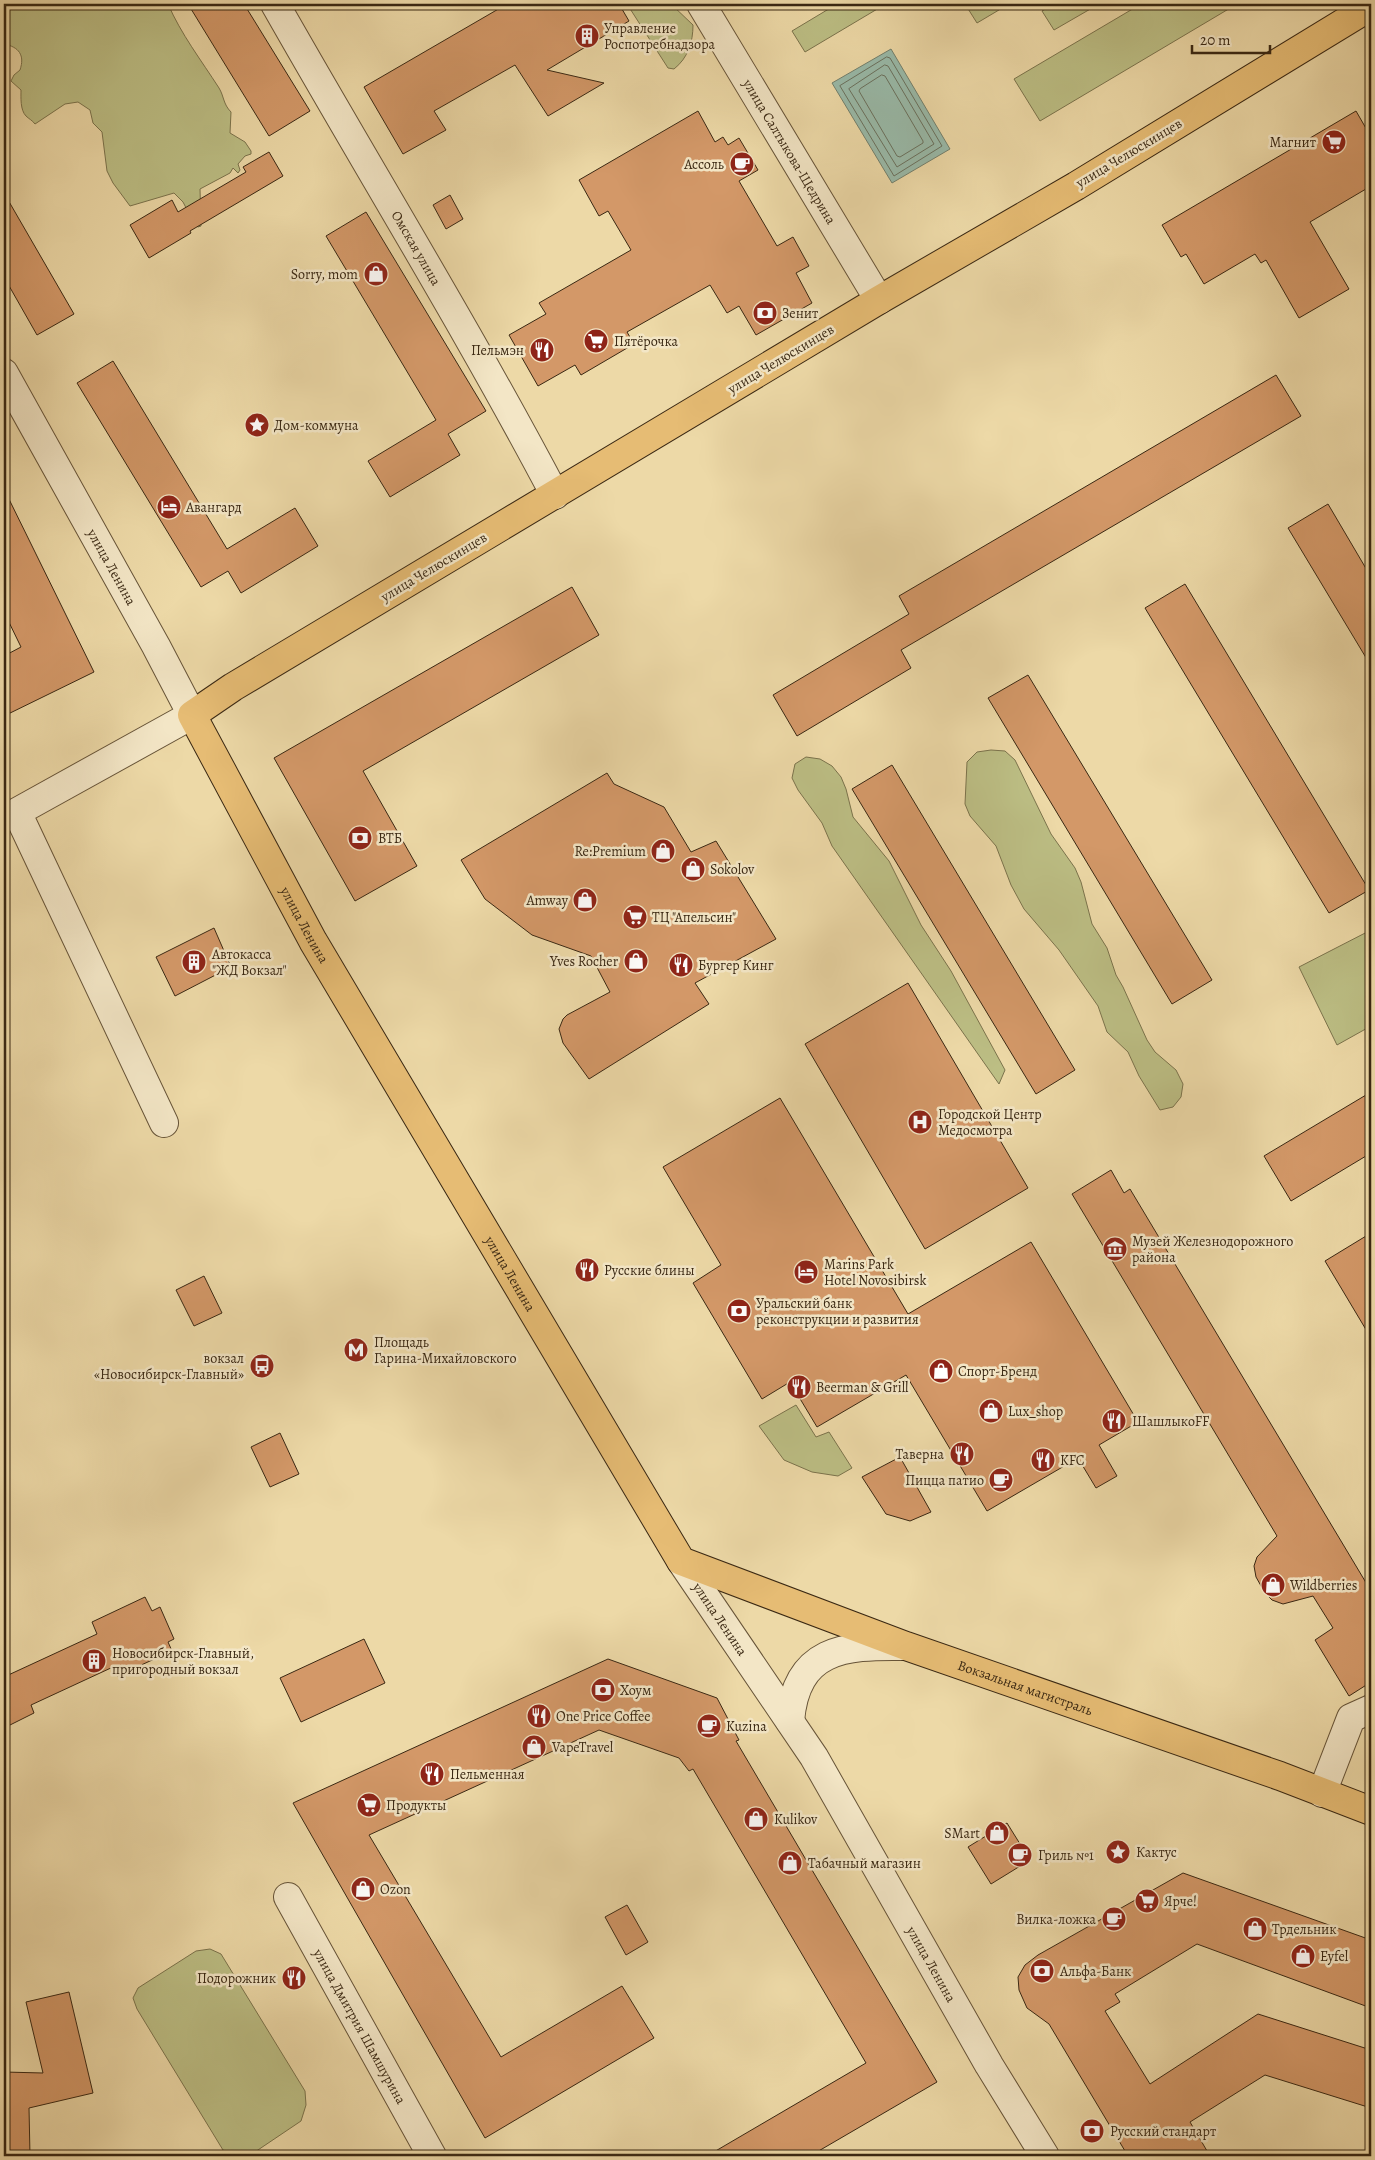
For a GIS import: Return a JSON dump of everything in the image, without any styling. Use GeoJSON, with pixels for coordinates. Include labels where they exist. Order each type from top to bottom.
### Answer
{"type":"FeatureCollection","features":[{"type":"Feature","properties":{"kind":"main road","name":"улица Челюскинцев"},"geometry":{"type":"LineString","coordinates":[[192,715],[233,687],[878,300],[1076,186],[1370,5]]}},
{"type":"Feature","properties":{"kind":"main road","name":"улица Ленина"},"geometry":{"type":"LineString","coordinates":[[192,715],[313,941],[681,1561]]}},
{"type":"Feature","properties":{"kind":"main road","name":"Вокзальная магистраль"},"geometry":{"type":"LineString","coordinates":[[681,1561],[906,1646],[1280,1776],[1371,1811]]}},
{"type":"Feature","properties":{"kind":"street","name":"Омская улица"},"geometry":{"type":"LineString","coordinates":[[275,4],[470,341],[555,495]]}},
{"type":"Feature","properties":{"kind":"street","name":"улица Салтыкова-Щедрина"},"geometry":{"type":"LineString","coordinates":[[701,4],[878,300]]}},
{"type":"Feature","properties":{"kind":"street","name":"улица Ленина"},"geometry":{"type":"LineString","coordinates":[[4,373],[151,637],[192,715]]}},
{"type":"Feature","properties":{"kind":"street"},"geometry":{"type":"LineString","coordinates":[[164,1123],[17,812],[192,715]]}},
{"type":"Feature","properties":{"kind":"street","name":"улица Ленина"},"geometry":{"type":"LineString","coordinates":[[681,1561],[814,1757],[989,2065],[1045,2156]]}},
{"type":"Feature","properties":{"kind":"street"},"geometry":{"type":"LineString","coordinates":[[790,1722],[792,1701],[797,1685],[811,1666],[834,1652],[867,1645],[906,1646]]}},
{"type":"Feature","properties":{"kind":"street"},"geometry":{"type":"LineString","coordinates":[[1322,1793],[1352,1718],[1371,1710]]}},
{"type":"Feature","properties":{"kind":"street","name":"улица Дмитрия Шамшурина"},"geometry":{"type":"LineString","coordinates":[[288,1897],[432,2156]]}},
{"type":"Feature","properties":{"kind":"green space"},"geometry":{"type":"Polygon","coordinates":[[[4,4],[168,4],[185,36],[219,88],[226,106],[231,112],[230,133],[245,142],[251,151],[251,154],[245,156],[238,164],[240,170],[238,173],[233,168],[230,173],[200,189],[201,226],[195,225],[183,202],[174,193],[130,206],[113,183],[107,171],[102,132],[93,123],[90,110],[78,102],[65,104],[35,124],[26,116],[22,107],[21,90],[11,81],[20,70],[22,60],[20,52],[14,47],[4,44],[4,4]]]}},
{"type":"Feature","properties":{"kind":"green space"},"geometry":{"type":"Polygon","coordinates":[[[627,4],[671,4],[693,25],[689,49],[683,60],[674,69],[668,68],[627,4]]]}},
{"type":"Feature","properties":{"kind":"green space"},"geometry":{"type":"Polygon","coordinates":[[[837,4],[884,5],[805,52],[792,31],[837,4]]]}},
{"type":"Feature","properties":{"kind":"green space"},"geometry":{"type":"Polygon","coordinates":[[[965,4],[1009,4],[977,23],[965,4]]]}},
{"type":"Feature","properties":{"kind":"green space"},"geometry":{"type":"Polygon","coordinates":[[[1054,4],[1099,4],[1054,30],[1042,11],[1054,4]]]}},
{"type":"Feature","properties":{"kind":"green space"},"geometry":{"type":"Polygon","coordinates":[[[1141,4],[1237,4],[1040,121],[1014,79],[1141,4]]]}},
{"type":"Feature","properties":{"kind":"green space"},"geometry":{"type":"Polygon","coordinates":[[[1005,751],[1015,760],[1051,834],[1075,868],[1081,882],[1092,924],[1107,948],[1116,975],[1147,1040],[1155,1052],[1176,1070],[1183,1084],[1181,1097],[1173,1107],[1160,1110],[1139,1076],[1128,1052],[1107,1032],[1098,1006],[1059,950],[1024,909],[1011,885],[996,846],[970,816],[965,804],[967,762],[977,752],[1005,751]]]}},
{"type":"Feature","properties":{"kind":"green space"},"geometry":{"type":"Polygon","coordinates":[[[806,757],[820,759],[832,766],[841,777],[853,817],[889,861],[921,925],[951,971],[1005,1070],[999,1084],[832,846],[822,823],[798,790],[792,778],[795,764],[806,757]]]}},
{"type":"Feature","properties":{"kind":"green space"},"geometry":{"type":"Polygon","coordinates":[[[1371,930],[1371,1026],[1337,1045],[1299,967],[1371,930]]]}},
{"type":"Feature","properties":{"kind":"green space"},"geometry":{"type":"Polygon","coordinates":[[[796,1405],[816,1437],[829,1432],[852,1468],[838,1476],[812,1472],[784,1460],[759,1426],[796,1405]]]}},
{"type":"Feature","properties":{"kind":"green space"},"geometry":{"type":"Polygon","coordinates":[[[210,1949],[221,1954],[305,2091],[306,2105],[301,2121],[249,2156],[235,2156],[223,2150],[137,2009],[133,1998],[138,1988],[196,1951],[210,1949]]]}},
{"type":"Feature","properties":{"kind":"water"},"geometry":{"type":"Polygon","coordinates":[[[891,49],[950,149],[892,183],[832,83],[891,49]]]}},
{"type":"Feature","properties":{"kind":"building"},"geometry":{"type":"Polygon","coordinates":[[[188,4],[244,4],[310,111],[269,136],[188,4]]]}},
{"type":"Feature","properties":{"kind":"building"},"geometry":{"type":"Polygon","coordinates":[[[507,4],[619,4],[629,21],[547,70],[604,83],[548,116],[515,65],[434,111],[446,130],[403,154],[364,87],[507,4]]]}},
{"type":"Feature","properties":{"kind":"building"},"geometry":{"type":"Polygon","coordinates":[[[698,111],[715,142],[723,137],[728,145],[739,138],[758,170],[739,181],[777,246],[793,237],[809,266],[796,273],[812,303],[756,335],[739,306],[727,313],[710,285],[627,332],[634,344],[581,375],[575,365],[538,386],[509,335],[546,314],[539,303],[631,250],[608,211],[599,216],[579,180],[698,111]]]}},
{"type":"Feature","properties":{"kind":"building"},"geometry":{"type":"Polygon","coordinates":[[[1356,111],[1371,137],[1371,186],[1310,222],[1349,289],[1299,318],[1266,260],[1261,263],[1255,254],[1204,284],[1186,254],[1181,257],[1162,225],[1356,111]]]}},
{"type":"Feature","properties":{"kind":"building"},"geometry":{"type":"Polygon","coordinates":[[[269,152],[283,176],[190,231],[191,233],[149,258],[130,225],[172,200],[178,212],[246,172],[243,167],[269,152]]]}},
{"type":"Feature","properties":{"kind":"building"},"geometry":{"type":"Polygon","coordinates":[[[4,193],[74,314],[37,335],[4,277],[4,193]]]}},
{"type":"Feature","properties":{"kind":"building"},"geometry":{"type":"Polygon","coordinates":[[[450,195],[463,219],[446,229],[433,205],[450,195]]]}},
{"type":"Feature","properties":{"kind":"building"},"geometry":{"type":"Polygon","coordinates":[[[366,212],[486,411],[448,434],[460,455],[390,497],[368,461],[436,420],[326,236],[366,212]]]}},
{"type":"Feature","properties":{"kind":"building"},"geometry":{"type":"Polygon","coordinates":[[[113,361],[227,549],[295,508],[318,546],[241,593],[228,571],[201,587],[77,383],[113,361]]]}},
{"type":"Feature","properties":{"kind":"building"},"geometry":{"type":"Polygon","coordinates":[[[1276,375],[1301,416],[901,650],[911,668],[797,736],[773,695],[909,614],[899,596],[1276,375]]]}},
{"type":"Feature","properties":{"kind":"building"},"geometry":{"type":"Polygon","coordinates":[[[4,489],[94,672],[4,716],[4,656],[21,647],[4,612],[4,489]]]}},
{"type":"Feature","properties":{"kind":"building"},"geometry":{"type":"Polygon","coordinates":[[[1328,504],[1371,577],[1371,666],[1288,528],[1328,504]]]}},
{"type":"Feature","properties":{"kind":"building"},"geometry":{"type":"Polygon","coordinates":[[[1185,584],[1369,890],[1329,913],[1145,608],[1185,584]]]}},
{"type":"Feature","properties":{"kind":"building"},"geometry":{"type":"Polygon","coordinates":[[[572,587],[599,635],[363,771],[417,866],[355,901],[274,758],[572,587]]]}},
{"type":"Feature","properties":{"kind":"building"},"geometry":{"type":"Polygon","coordinates":[[[1028,675],[1212,980],[1172,1004],[988,698],[1028,675]]]}},
{"type":"Feature","properties":{"kind":"building"},"geometry":{"type":"Polygon","coordinates":[[[892,765],[1075,1070],[1036,1094],[852,789],[892,765]]]}},
{"type":"Feature","properties":{"kind":"building","name":"ТЦ \"Апельсин\""},"geometry":{"type":"Polygon","coordinates":[[[607,773],[614,784],[664,807],[691,852],[716,841],[776,939],[695,983],[709,1004],[589,1079],[563,1043],[559,1029],[567,1015],[610,992],[591,956],[532,935],[485,899],[461,860],[607,773]]]}},
{"type":"Feature","properties":{"kind":"building","name":"Автокасса \"ЖД Вокзал\""},"geometry":{"type":"Polygon","coordinates":[[[214,928],[231,967],[175,996],[156,957],[214,928]]]}},
{"type":"Feature","properties":{"kind":"building"},"geometry":{"type":"Polygon","coordinates":[[[908,983],[1028,1188],[925,1249],[805,1044],[908,983]]]}},
{"type":"Feature","properties":{"kind":"building"},"geometry":{"type":"Polygon","coordinates":[[[1371,1092],[1371,1153],[1291,1201],[1264,1156],[1371,1092]]]}},
{"type":"Feature","properties":{"kind":"building"},"geometry":{"type":"Polygon","coordinates":[[[780,1098],[908,1314],[1031,1242],[1138,1422],[1099,1445],[1117,1476],[1096,1488],[1078,1458],[987,1511],[906,1375],[817,1427],[790,1382],[762,1399],[693,1283],[721,1265],[663,1167],[780,1098]]]}},
{"type":"Feature","properties":{"kind":"building"},"geometry":{"type":"Polygon","coordinates":[[[1111,1170],[1124,1193],[1130,1189],[1371,1591],[1371,1682],[1349,1696],[1315,1640],[1333,1628],[1313,1596],[1283,1604],[1272,1600],[1265,1593],[1256,1577],[1254,1566],[1257,1557],[1277,1536],[1072,1194],[1111,1170]]]}},
{"type":"Feature","properties":{"kind":"building"},"geometry":{"type":"Polygon","coordinates":[[[1371,1233],[1371,1338],[1325,1261],[1371,1233]]]}},
{"type":"Feature","properties":{"kind":"building"},"geometry":{"type":"Polygon","coordinates":[[[204,1276],[222,1313],[194,1326],[176,1290],[204,1276]]]}},
{"type":"Feature","properties":{"kind":"building"},"geometry":{"type":"Polygon","coordinates":[[[280,1433],[299,1474],[270,1487],[251,1447],[280,1433]]]}},
{"type":"Feature","properties":{"kind":"building"},"geometry":{"type":"Polygon","coordinates":[[[900,1457],[931,1512],[910,1521],[886,1514],[862,1477],[900,1457]]]}},
{"type":"Feature","properties":{"kind":"building","name":"Новосибирск-Главный, пригородный вокзал"},"geometry":{"type":"Polygon","coordinates":[[[145,1597],[152,1611],[160,1607],[174,1639],[168,1642],[172,1651],[117,1676],[113,1667],[31,1705],[34,1713],[4,1728],[4,1677],[97,1634],[92,1622],[145,1597]]]}},
{"type":"Feature","properties":{"kind":"building"},"geometry":{"type":"Polygon","coordinates":[[[364,1639],[385,1683],[301,1722],[280,1678],[364,1639]]]}},
{"type":"Feature","properties":{"kind":"building"},"geometry":{"type":"Polygon","coordinates":[[[608,1659],[717,1698],[739,1740],[736,1741],[937,2082],[810,2156],[707,2156],[866,2063],[693,1769],[689,1771],[679,1758],[599,1730],[369,1835],[501,2057],[622,1986],[654,2038],[485,2138],[293,1803],[608,1659]]]}},
{"type":"Feature","properties":{"kind":"building"},"geometry":{"type":"Polygon","coordinates":[[[1007,1823],[1030,1860],[991,1884],[968,1847],[1007,1823]]]}},
{"type":"Feature","properties":{"kind":"building"},"geometry":{"type":"Polygon","coordinates":[[[1183,1873],[1371,1940],[1371,2008],[1197,1944],[1115,1994],[1120,2002],[1105,2011],[1150,2084],[1258,2014],[1371,2050],[1371,2108],[1265,2075],[1190,2122],[1210,2156],[1128,2156],[1049,2024],[1027,2008],[1019,1990],[1018,1977],[1025,1965],[1038,1955],[1183,1873]]]}},
{"type":"Feature","properties":{"kind":"building"},"geometry":{"type":"Polygon","coordinates":[[[627,1905],[648,1942],[626,1955],[605,1917],[627,1905]]]}},
{"type":"Feature","properties":{"kind":"building"},"geometry":{"type":"Polygon","coordinates":[[[69,1992],[93,2093],[29,2108],[30,2156],[4,2156],[4,2072],[43,2073],[26,2002],[69,1992]]]}},
{"type":"Feature","properties":{"kind":"place","name":"Управление Роспотребнадзора"},"geometry":{"type":"Point","coordinates":[587,36]}},
{"type":"Feature","properties":{"kind":"place","name":"Магнит"},"geometry":{"type":"Point","coordinates":[1334,142]}},
{"type":"Feature","properties":{"kind":"place","name":"Ассоль"},"geometry":{"type":"Point","coordinates":[742,164]}},
{"type":"Feature","properties":{"kind":"place","name":"Sorry, mom"},"geometry":{"type":"Point","coordinates":[376,274]}},
{"type":"Feature","properties":{"kind":"place","name":"Зенит"},"geometry":{"type":"Point","coordinates":[765,313]}},
{"type":"Feature","properties":{"kind":"place","name":"Пятёрочка"},"geometry":{"type":"Point","coordinates":[596,341]}},
{"type":"Feature","properties":{"kind":"place","name":"Пельмэн"},"geometry":{"type":"Point","coordinates":[542,350]}},
{"type":"Feature","properties":{"kind":"place","name":"Дом-коммуна"},"geometry":{"type":"Point","coordinates":[257,425]}},
{"type":"Feature","properties":{"kind":"place","name":"Авангард"},"geometry":{"type":"Point","coordinates":[169,507]}},
{"type":"Feature","properties":{"kind":"place","name":"ВТБ"},"geometry":{"type":"Point","coordinates":[360,838]}},
{"type":"Feature","properties":{"kind":"place","name":"Re:Premium"},"geometry":{"type":"Point","coordinates":[663,851]}},
{"type":"Feature","properties":{"kind":"place","name":"Sokolov"},"geometry":{"type":"Point","coordinates":[693,869]}},
{"type":"Feature","properties":{"kind":"place","name":"Amway"},"geometry":{"type":"Point","coordinates":[585,900]}},
{"type":"Feature","properties":{"kind":"place","name":"ТЦ \"Апельсин\""},"geometry":{"type":"Point","coordinates":[635,917]}},
{"type":"Feature","properties":{"kind":"place","name":"Yves Rocher"},"geometry":{"type":"Point","coordinates":[636,961]}},
{"type":"Feature","properties":{"kind":"place","name":"Автокасса \"ЖД Вокзал\""},"geometry":{"type":"Point","coordinates":[194,962]}},
{"type":"Feature","properties":{"kind":"place","name":"Бургер Кинг"},"geometry":{"type":"Point","coordinates":[681,965]}},
{"type":"Feature","properties":{"kind":"place","name":"Городской Центр Медосмотра"},"geometry":{"type":"Point","coordinates":[920,1122]}},
{"type":"Feature","properties":{"kind":"place","name":"Музей Железнодорожного района"},"geometry":{"type":"Point","coordinates":[1115,1249]}},
{"type":"Feature","properties":{"kind":"place","name":"Русские блины"},"geometry":{"type":"Point","coordinates":[587,1270]}},
{"type":"Feature","properties":{"kind":"place","name":"Marins Park Hotel Novosibirsk"},"geometry":{"type":"Point","coordinates":[806,1272]}},
{"type":"Feature","properties":{"kind":"place","name":"Уральский банк реконструкции и развития"},"geometry":{"type":"Point","coordinates":[739,1311]}},
{"type":"Feature","properties":{"kind":"place","name":"Площадь Гарина-Михайловского"},"geometry":{"type":"Point","coordinates":[356,1350]}},
{"type":"Feature","properties":{"kind":"place","name":"вокзал «Новосибирск-Главный»"},"geometry":{"type":"Point","coordinates":[262,1366]}},
{"type":"Feature","properties":{"kind":"place","name":"Спорт-Бренд"},"geometry":{"type":"Point","coordinates":[941,1371]}},
{"type":"Feature","properties":{"kind":"place","name":"Beerman & Grill"},"geometry":{"type":"Point","coordinates":[799,1387]}},
{"type":"Feature","properties":{"kind":"place","name":"Lux_shop"},"geometry":{"type":"Point","coordinates":[991,1411]}},
{"type":"Feature","properties":{"kind":"place","name":"ШашлыкoFF"},"geometry":{"type":"Point","coordinates":[1114,1421]}},
{"type":"Feature","properties":{"kind":"place","name":"Таверна"},"geometry":{"type":"Point","coordinates":[962,1454]}},
{"type":"Feature","properties":{"kind":"place","name":"KFC"},"geometry":{"type":"Point","coordinates":[1043,1460]}},
{"type":"Feature","properties":{"kind":"place","name":"Пицца патио"},"geometry":{"type":"Point","coordinates":[1001,1480]}},
{"type":"Feature","properties":{"kind":"place","name":"Wildberries"},"geometry":{"type":"Point","coordinates":[1273,1585]}},
{"type":"Feature","properties":{"kind":"place","name":"Новосибирск-Главный, пригородный вокзал"},"geometry":{"type":"Point","coordinates":[94,1661]}},
{"type":"Feature","properties":{"kind":"place","name":"Хоум"},"geometry":{"type":"Point","coordinates":[603,1690]}},
{"type":"Feature","properties":{"kind":"place","name":"One Price Coffee"},"geometry":{"type":"Point","coordinates":[539,1716]}},
{"type":"Feature","properties":{"kind":"place","name":"Kuzina"},"geometry":{"type":"Point","coordinates":[709,1726]}},
{"type":"Feature","properties":{"kind":"place","name":"VapeTravel"},"geometry":{"type":"Point","coordinates":[534,1747]}},
{"type":"Feature","properties":{"kind":"place","name":"Пельменная"},"geometry":{"type":"Point","coordinates":[432,1774]}},
{"type":"Feature","properties":{"kind":"place","name":"Продукты"},"geometry":{"type":"Point","coordinates":[369,1805]}},
{"type":"Feature","properties":{"kind":"place","name":"Kulikov"},"geometry":{"type":"Point","coordinates":[756,1819]}},
{"type":"Feature","properties":{"kind":"place","name":"SMart"},"geometry":{"type":"Point","coordinates":[997,1833]}},
{"type":"Feature","properties":{"kind":"place","name":"Кактус"},"geometry":{"type":"Point","coordinates":[1118,1852]}},
{"type":"Feature","properties":{"kind":"place","name":"Гриль №1"},"geometry":{"type":"Point","coordinates":[1020,1855]}},
{"type":"Feature","properties":{"kind":"place","name":"Табачный магазин"},"geometry":{"type":"Point","coordinates":[790,1863]}},
{"type":"Feature","properties":{"kind":"place","name":"Ozon"},"geometry":{"type":"Point","coordinates":[363,1889]}},
{"type":"Feature","properties":{"kind":"place","name":"Ярче!"},"geometry":{"type":"Point","coordinates":[1147,1901]}},
{"type":"Feature","properties":{"kind":"place","name":"Вилка-ложка"},"geometry":{"type":"Point","coordinates":[1114,1919]}},
{"type":"Feature","properties":{"kind":"place","name":"Трдельник"},"geometry":{"type":"Point","coordinates":[1255,1929]}},
{"type":"Feature","properties":{"kind":"place","name":"Eyfel"},"geometry":{"type":"Point","coordinates":[1303,1956]}},
{"type":"Feature","properties":{"kind":"place","name":"Альфа-Банк"},"geometry":{"type":"Point","coordinates":[1042,1971]}},
{"type":"Feature","properties":{"kind":"place","name":"Подорожник"},"geometry":{"type":"Point","coordinates":[294,1978]}},
{"type":"Feature","properties":{"kind":"place","name":"Русский стандарт"},"geometry":{"type":"Point","coordinates":[1092,2131]}}]}
